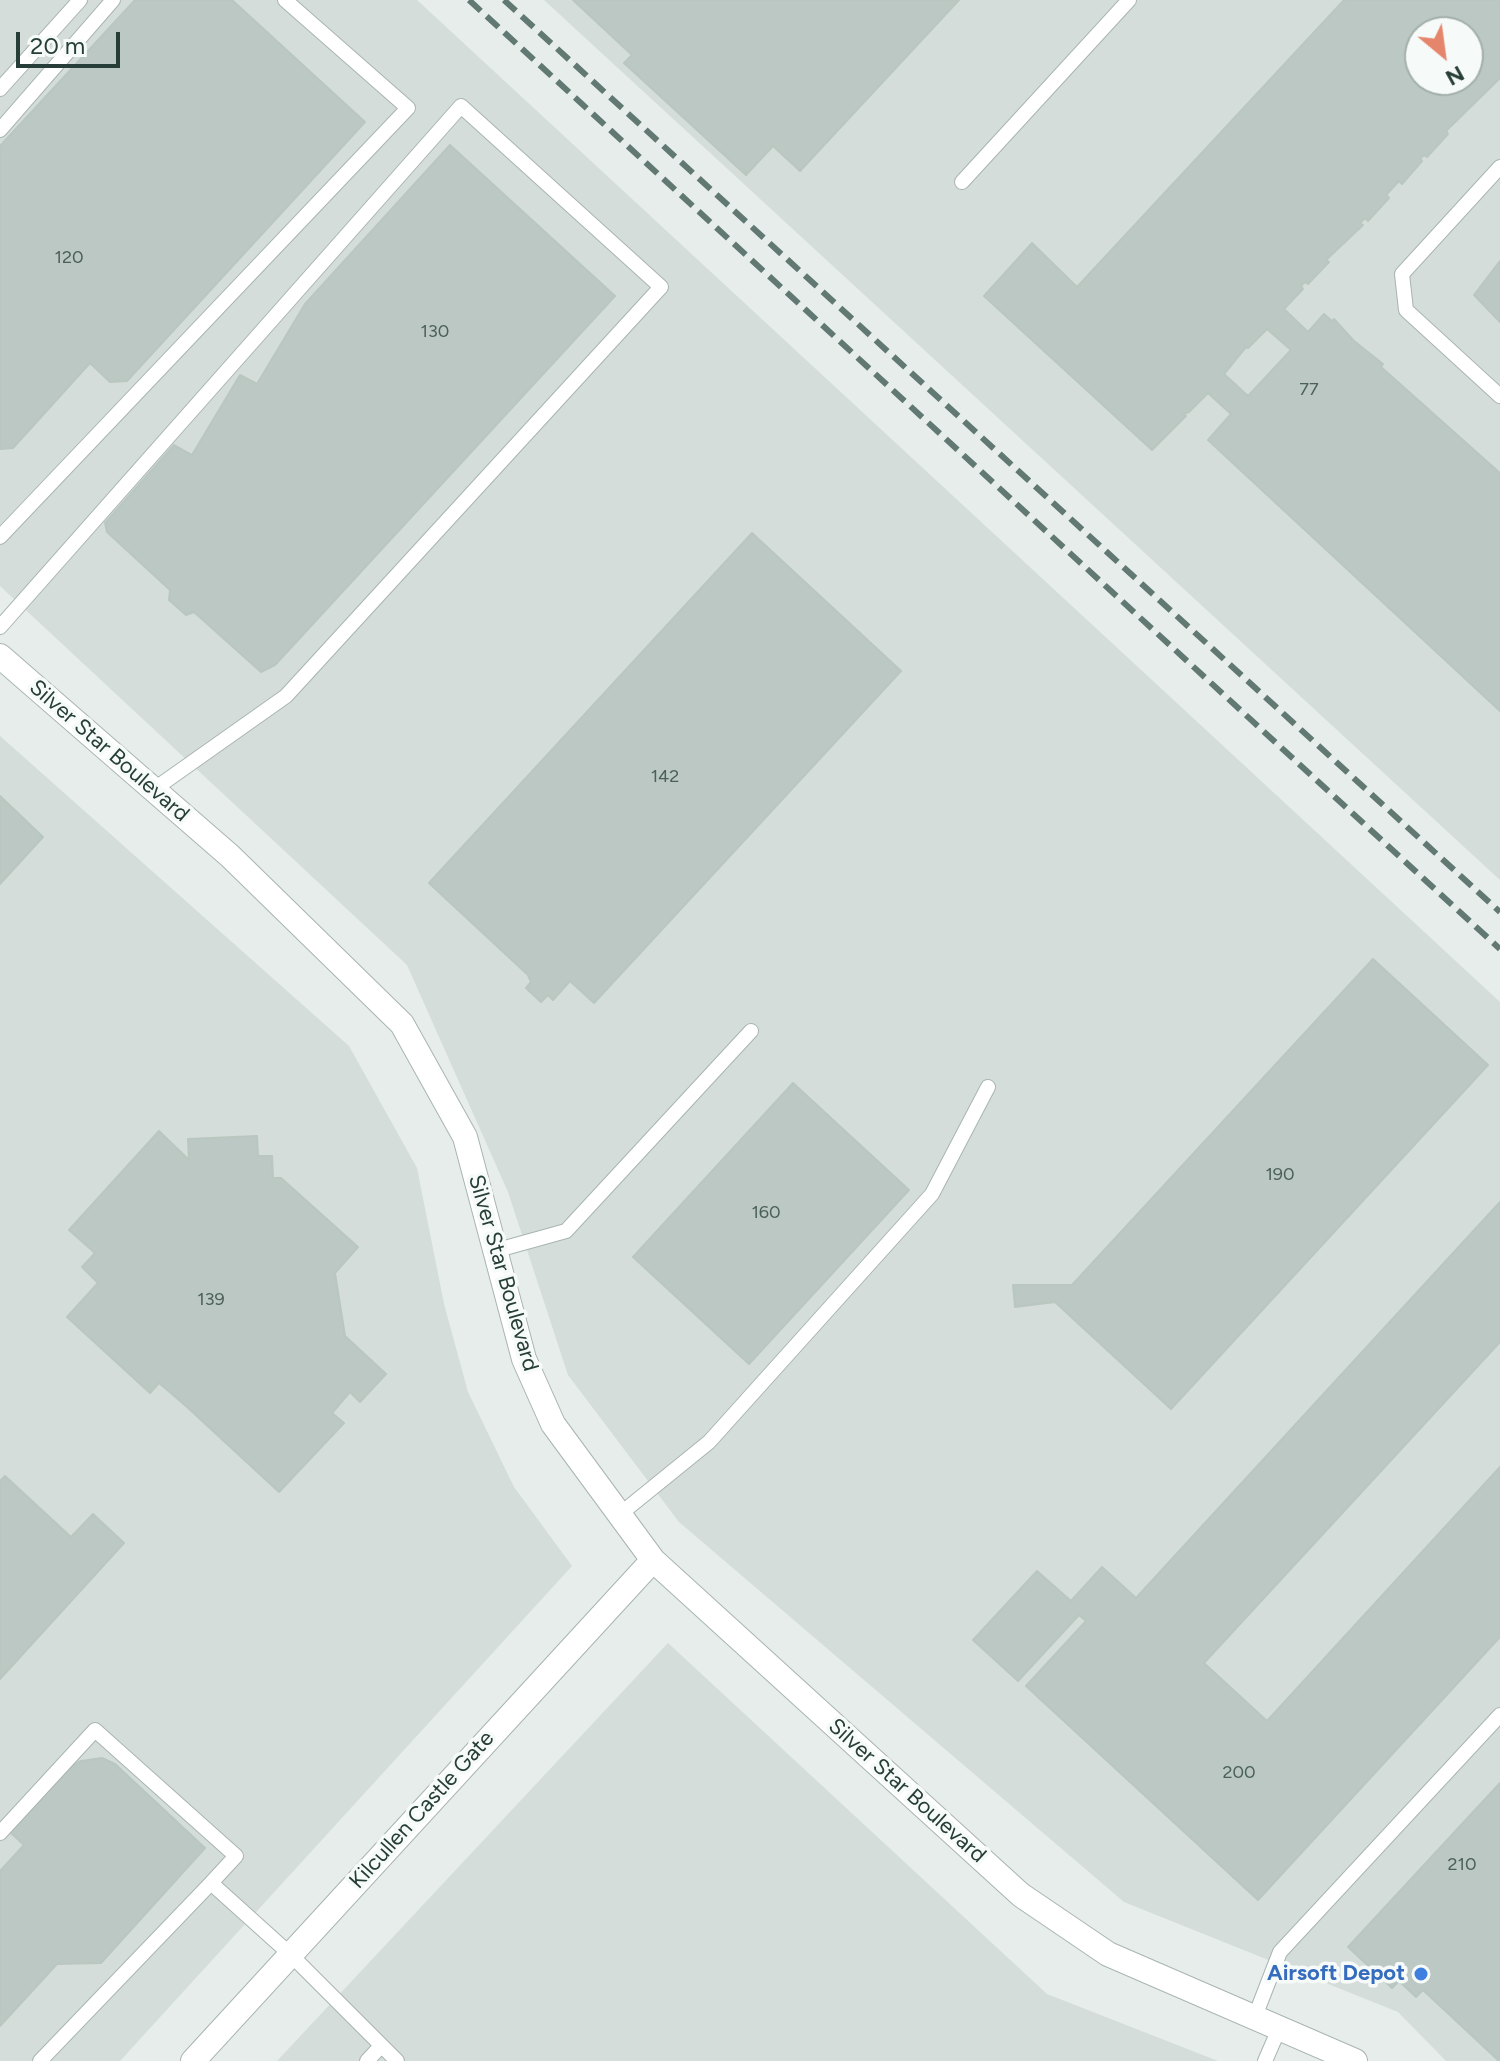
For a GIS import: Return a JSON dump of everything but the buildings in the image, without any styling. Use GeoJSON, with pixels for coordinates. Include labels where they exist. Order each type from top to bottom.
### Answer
{"type":"FeatureCollection","features":[{"type":"Feature","properties":{"kind":"street","name":"Silver Star Boulevard"},"geometry":{"type":"LineString","coordinates":[[0,656],[289,910],[402,1024],[465,1137],[524,1359],[553,1424],[653,1560],[1021,1895],[1108,1954],[1355,2061]]}},
{"type":"Feature","properties":{"kind":"street","name":"Kilcullen Castle Gate"},"geometry":{"type":"LineString","coordinates":[[193,2061],[653,1560]]}},
{"type":"Feature","properties":{"kind":"lane"},"geometry":{"type":"LineString","coordinates":[[0,89],[80,0]]}},
{"type":"Feature","properties":{"kind":"lane"},"geometry":{"type":"LineString","coordinates":[[0,130],[113,0]]}},
{"type":"Feature","properties":{"kind":"lane"},"geometry":{"type":"LineString","coordinates":[[0,537],[408,108],[285,0]]}},
{"type":"Feature","properties":{"kind":"lane"},"geometry":{"type":"LineString","coordinates":[[962,182],[1129,0]]}},
{"type":"Feature","properties":{"kind":"lane"},"geometry":{"type":"LineString","coordinates":[[0,627],[461,106],[661,287],[286,696],[153,790]]}},
{"type":"Feature","properties":{"kind":"lane"},"geometry":{"type":"LineString","coordinates":[[1500,167],[1402,274],[1406,310],[1500,396]]}},
{"type":"Feature","properties":{"kind":"lane"},"geometry":{"type":"LineString","coordinates":[[494,1251],[566,1231],[751,1031]]}},
{"type":"Feature","properties":{"kind":"lane"},"geometry":{"type":"LineString","coordinates":[[619,1515],[709,1442],[932,1194],[988,1087]]}},
{"type":"Feature","properties":{"kind":"lane"},"geometry":{"type":"LineString","coordinates":[[1254,2019],[1280,1952],[1500,1715]]}},
{"type":"Feature","properties":{"kind":"lane"},"geometry":{"type":"LineString","coordinates":[[0,1833],[95,1730],[236,1856],[40,2061]]}},
{"type":"Feature","properties":{"kind":"lane"},"geometry":{"type":"LineString","coordinates":[[211,1883],[291,1955],[397,2061]]}},
{"type":"Feature","properties":{"kind":"lane"},"geometry":{"type":"LineString","coordinates":[[1265,2061],[1279,2029]]}},
{"type":"Feature","properties":{"kind":"lane"},"geometry":{"type":"LineString","coordinates":[[367,2061],[381,2046]]}},
{"type":"Feature","properties":{"kind":"shaded area"},"geometry":{"type":"Polygon","coordinates":[[[0,0],[417,0],[1500,1002],[1500,2061],[1446,2061],[1398,2012],[1124,1902],[679,1522],[568,1375],[508,1192],[407,965],[0,586],[0,0]]]}},
{"type":"Feature","properties":{"kind":"shaded area"},"geometry":{"type":"Polygon","coordinates":[[[544,0],[1500,0],[1500,880],[544,0]]]}},
{"type":"Feature","properties":{"kind":"shaded area"},"geometry":{"type":"Polygon","coordinates":[[[0,736],[349,1046],[417,1168],[444,1304],[468,1392],[514,1487],[572,1566],[120,2061],[0,2061],[0,736]]]}},
{"type":"Feature","properties":{"kind":"shaded area"},"geometry":{"type":"Polygon","coordinates":[[[668,1643],[1047,1994],[1218,2061],[277,2061],[668,1643]]]}},
{"type":"Feature","properties":{"kind":"railway"},"geometry":{"type":"LineString","coordinates":[[469,0],[1500,949]]}},
{"type":"Feature","properties":{"kind":"railway"},"geometry":{"type":"LineString","coordinates":[[504,0],[1500,912]]}},
{"type":"Feature","properties":{"kind":"place","name":"Airsoft Depot"},"geometry":{"type":"Point","coordinates":[1421,1974]}}]}
